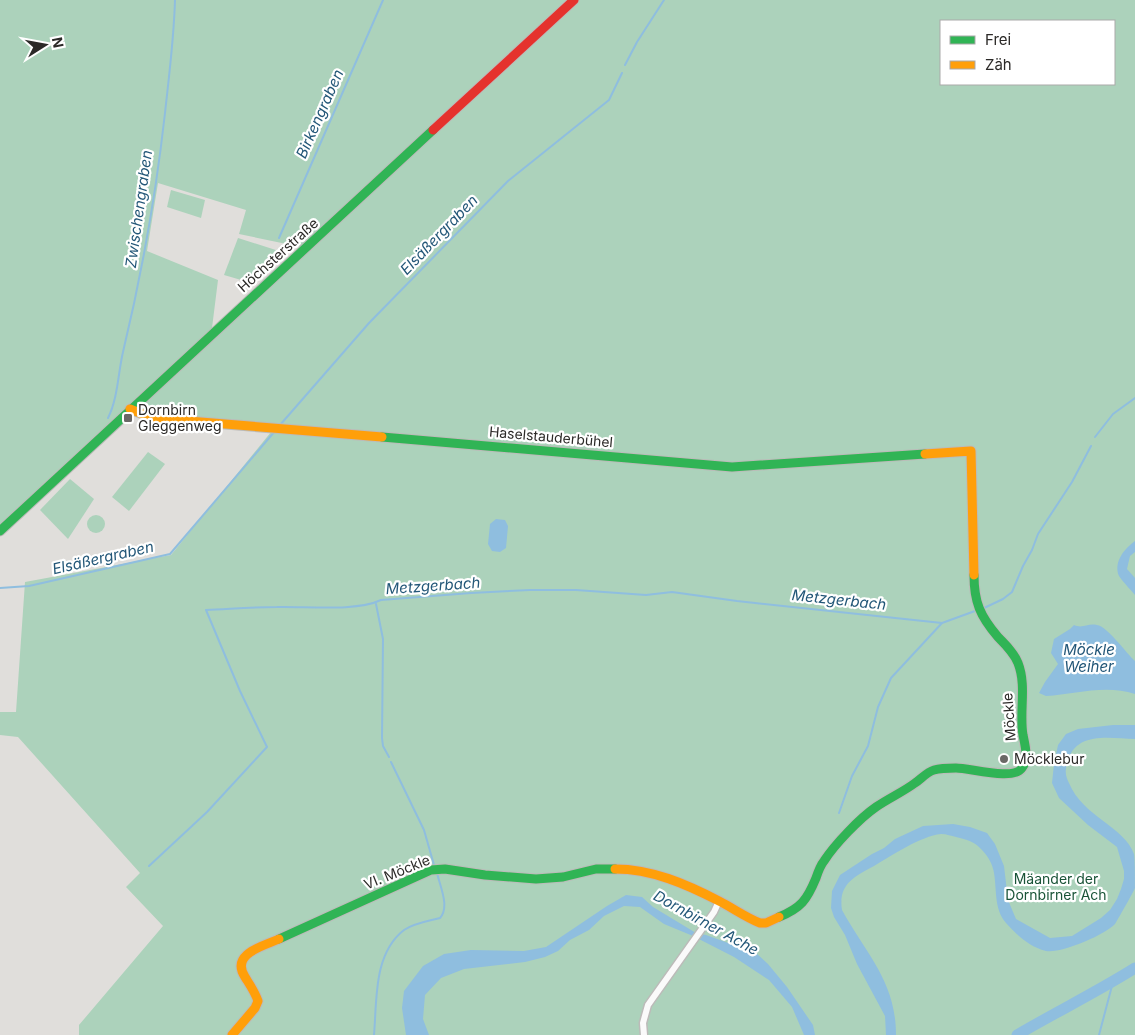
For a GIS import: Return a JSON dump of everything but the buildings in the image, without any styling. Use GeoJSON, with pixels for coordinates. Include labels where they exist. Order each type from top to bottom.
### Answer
{"type":"FeatureCollection","features":[{"type":"Feature","properties":{"kind":"street","name":"Höchsterstraße"},"geometry":{"type":"LineString","coordinates":[[0,531],[574,0]]}},
{"type":"Feature","properties":{"kind":"street","name":"Haselstauderbühel"},"geometry":{"type":"LineString","coordinates":[[130,410],[150,417],[176,420],[732,467],[971,451]]}},
{"type":"Feature","properties":{"kind":"street","name":"Möckle"},"geometry":{"type":"LineString","coordinates":[[719,901],[757,922],[776,920],[793,911],[804,902],[810,893],[822,863],[831,850],[854,826],[876,807],[912,786],[931,771],[958,768],[1014,774],[1021,771],[1026,750],[1022,727],[1020,666],[1014,655],[986,622],[978,608],[974,595],[971,451]]}},
{"type":"Feature","properties":{"kind":"street","name":"VI. Möckle"},"geometry":{"type":"LineString","coordinates":[[232,1035],[239,1023],[257,1008],[258,1002],[256,994],[241,971],[240,962],[242,958],[247,954],[431,870],[445,869],[485,876],[536,879],[563,877],[596,869],[634,869],[671,879],[719,901]]}},
{"type":"Feature","properties":{"kind":"street"},"geometry":{"type":"LineString","coordinates":[[644,1035],[643,1023],[648,1006],[714,912],[719,901]]}},
{"type":"Feature","properties":{"kind":"green space"},"geometry":{"type":"Polygon","coordinates":[[[0,0],[569,0],[301,247],[239,234],[246,210],[158,183],[147,251],[218,280],[212,328],[0,524],[0,0]]]}},
{"type":"Feature","properties":{"kind":"green space","name":"Mäander der Dornbirner Ach"},"geometry":{"type":"Polygon","coordinates":[[[577,0],[1135,0],[1135,1035],[79,1035],[79,1025],[163,926],[126,887],[140,873],[18,737],[0,735],[0,712],[16,712],[25,582],[171,555],[271,432],[153,416],[135,408],[577,0]]]}},
{"type":"Feature","properties":{"kind":"green space"},"geometry":{"type":"Polygon","coordinates":[[[171,190],[205,200],[201,218],[167,207],[171,190]]]}},
{"type":"Feature","properties":{"kind":"green space"},"geometry":{"type":"Polygon","coordinates":[[[238,238],[282,252],[248,282],[224,275],[238,238]]]}},
{"type":"Feature","properties":{"kind":"green space"},"geometry":{"type":"Polygon","coordinates":[[[148,452],[165,464],[129,511],[112,497],[148,452]]]}},
{"type":"Feature","properties":{"kind":"green space"},"geometry":{"type":"Polygon","coordinates":[[[70,479],[94,499],[68,539],[40,510],[70,479]]]}},
{"type":"Feature","properties":{"kind":"green space"},"geometry":{"type":"Polygon","coordinates":[[[92,515],[100,515],[105,520],[103,531],[92,533],[87,528],[87,520],[92,515]]]}},
{"type":"Feature","properties":{"kind":"water"},"geometry":{"type":"Polygon","coordinates":[[[496,519],[505,520],[508,526],[506,548],[500,552],[492,551],[488,544],[490,524],[496,519]]]}},
{"type":"Feature","properties":{"kind":"water"},"geometry":{"type":"Polygon","coordinates":[[[1135,541],[1135,552],[1130,556],[1127,569],[1135,578],[1135,595],[1119,576],[1118,566],[1121,556],[1127,547],[1135,541]]]}},
{"type":"Feature","properties":{"kind":"water","name":"Möckle Weiher"},"geometry":{"type":"Polygon","coordinates":[[[1074,625],[1097,625],[1101,627],[1135,661],[1135,694],[1113,690],[1046,696],[1039,693],[1058,664],[1051,653],[1054,639],[1074,625]]]}},
{"type":"Feature","properties":{"kind":"water"},"geometry":{"type":"Polygon","coordinates":[[[1113,725],[1135,725],[1135,739],[1102,738],[1083,742],[1069,756],[1066,771],[1075,795],[1093,813],[1122,836],[1134,854],[1135,888],[1115,924],[1102,933],[1082,943],[1061,950],[1046,951],[1029,944],[1014,932],[999,912],[993,870],[986,855],[973,843],[945,834],[924,838],[906,847],[849,882],[842,894],[842,910],[878,969],[891,999],[895,1016],[896,1035],[886,1035],[885,1016],[857,964],[831,908],[832,891],[840,875],[884,848],[895,839],[923,826],[953,824],[970,827],[987,833],[995,844],[1004,866],[1008,900],[1016,919],[1050,938],[1072,936],[1101,918],[1110,910],[1121,889],[1124,871],[1117,847],[1088,825],[1059,798],[1052,783],[1054,764],[1058,745],[1066,734],[1078,729],[1113,725]]]}},
{"type":"Feature","properties":{"kind":"water"},"geometry":{"type":"Polygon","coordinates":[[[626,895],[642,897],[653,907],[696,933],[756,953],[787,987],[813,1025],[815,1035],[804,1035],[792,1007],[769,980],[734,957],[693,936],[664,924],[640,907],[624,906],[604,916],[589,930],[570,940],[558,951],[545,957],[525,962],[464,969],[441,978],[425,995],[423,1019],[429,1035],[406,1035],[402,1008],[404,991],[423,966],[444,954],[471,950],[524,951],[546,947],[626,895]]]}},
{"type":"Feature","properties":{"kind":"waterway","name":"Zwischengraben"},"geometry":{"type":"LineString","coordinates":[[108,418],[116,394],[121,360],[153,203],[170,71],[175,0]]}},
{"type":"Feature","properties":{"kind":"waterway","name":"Birkengraben"},"geometry":{"type":"LineString","coordinates":[[279,238],[383,0]]}},
{"type":"Feature","properties":{"kind":"waterway","name":"Elsäßergraben"},"geometry":{"type":"LineString","coordinates":[[625,65],[637,42],[664,0]]}},
{"type":"Feature","properties":{"kind":"waterway","name":"Elsäßergraben"},"geometry":{"type":"LineString","coordinates":[[280,425],[369,323],[508,181],[609,100],[622,73]]}},
{"type":"Feature","properties":{"kind":"waterway","name":"Metzgerbach"},"geometry":{"type":"LineString","coordinates":[[1095,437],[1113,414],[1135,398]]}},
{"type":"Feature","properties":{"kind":"waterway","name":"Elsäßergraben"},"geometry":{"type":"LineString","coordinates":[[0,588],[29,586],[170,554],[275,431]]}},
{"type":"Feature","properties":{"kind":"waterway","name":"Metzgerbach"},"geometry":{"type":"LineString","coordinates":[[982,609],[1003,599],[1012,592],[1038,534],[1072,482],[1091,446]]}},
{"type":"Feature","properties":{"kind":"waterway","name":"Metzgerbach"},"geometry":{"type":"LineString","coordinates":[[149,866],[207,812],[267,747],[240,691],[206,610],[268,607],[330,608],[371,604],[381,600],[471,593],[576,590],[646,595],[672,592],[737,601],[942,623],[975,611]]}},
{"type":"Feature","properties":{"kind":"waterway"},"geometry":{"type":"LineString","coordinates":[[376,604],[383,639],[382,738],[383,746],[389,757]]}},
{"type":"Feature","properties":{"kind":"waterway"},"geometry":{"type":"LineString","coordinates":[[839,813],[852,776],[868,746],[878,707],[891,678],[942,623]]}},
{"type":"Feature","properties":{"kind":"waterway"},"geometry":{"type":"LineString","coordinates":[[391,762],[424,830],[434,865]]}},
{"type":"Feature","properties":{"kind":"waterway"},"geometry":{"type":"LineString","coordinates":[[374,1035],[378,979],[387,952],[394,940],[404,930],[417,924],[440,918],[443,913],[444,902],[437,873]]}},
{"type":"Feature","properties":{"kind":"waterway"},"geometry":{"type":"LineString","coordinates":[[1017,1035],[1135,968]]}},
{"type":"Feature","properties":{"kind":"waterway"},"geometry":{"type":"LineString","coordinates":[[1099,1035],[1113,982]]}},
{"type":"Feature","properties":{"kind":"traffic: fast"},"geometry":{"type":"LineString","coordinates":[[0,531],[433,130]]}},
{"type":"Feature","properties":{"kind":"traffic: fast"},"geometry":{"type":"LineString","coordinates":[[382,437],[732,467],[925,454]]}},
{"type":"Feature","properties":{"kind":"traffic: fast"},"geometry":{"type":"LineString","coordinates":[[779,917],[798,907],[806,898],[819,869],[855,824],[876,807],[929,772],[939,769],[956,768],[1001,774],[1017,772],[1022,768],[1026,752],[1022,726],[1021,672],[1014,656],[982,615],[975,593],[974,575]]}},
{"type":"Feature","properties":{"kind":"traffic: fast"},"geometry":{"type":"LineString","coordinates":[[279,939],[431,870],[445,869],[485,875],[536,879],[563,877],[596,869],[615,869]]}},
{"type":"Feature","properties":{"kind":"traffic: slow"},"geometry":{"type":"LineString","coordinates":[[130,409],[150,417],[176,420],[382,437]]}},
{"type":"Feature","properties":{"kind":"traffic: slow"},"geometry":{"type":"LineString","coordinates":[[925,454],[971,451],[974,575]]}},
{"type":"Feature","properties":{"kind":"traffic: slow"},"geometry":{"type":"LineString","coordinates":[[615,869],[642,872],[681,883],[760,923],[766,923],[779,917]]}},
{"type":"Feature","properties":{"kind":"traffic: slow"},"geometry":{"type":"LineString","coordinates":[[232,1035],[255,1008],[258,1001],[241,969],[242,962],[250,952],[279,939]]}},
{"type":"Feature","properties":{"kind":"traffic: jam"},"geometry":{"type":"LineString","coordinates":[[433,130],[574,0]]}},
{"type":"Feature","properties":{"kind":"place","name":"Dornbirn Gleggenweg"},"geometry":{"type":"Point","coordinates":[128,418]}},
{"type":"Feature","properties":{"kind":"place","name":"Möcklebur"},"geometry":{"type":"Point","coordinates":[1004,759]}},
{"type":"Feature","properties":{"kind":"water label","name":"Dornbirner Ache"},"geometry":{"type":"Point","coordinates":[706,923]}}]}
